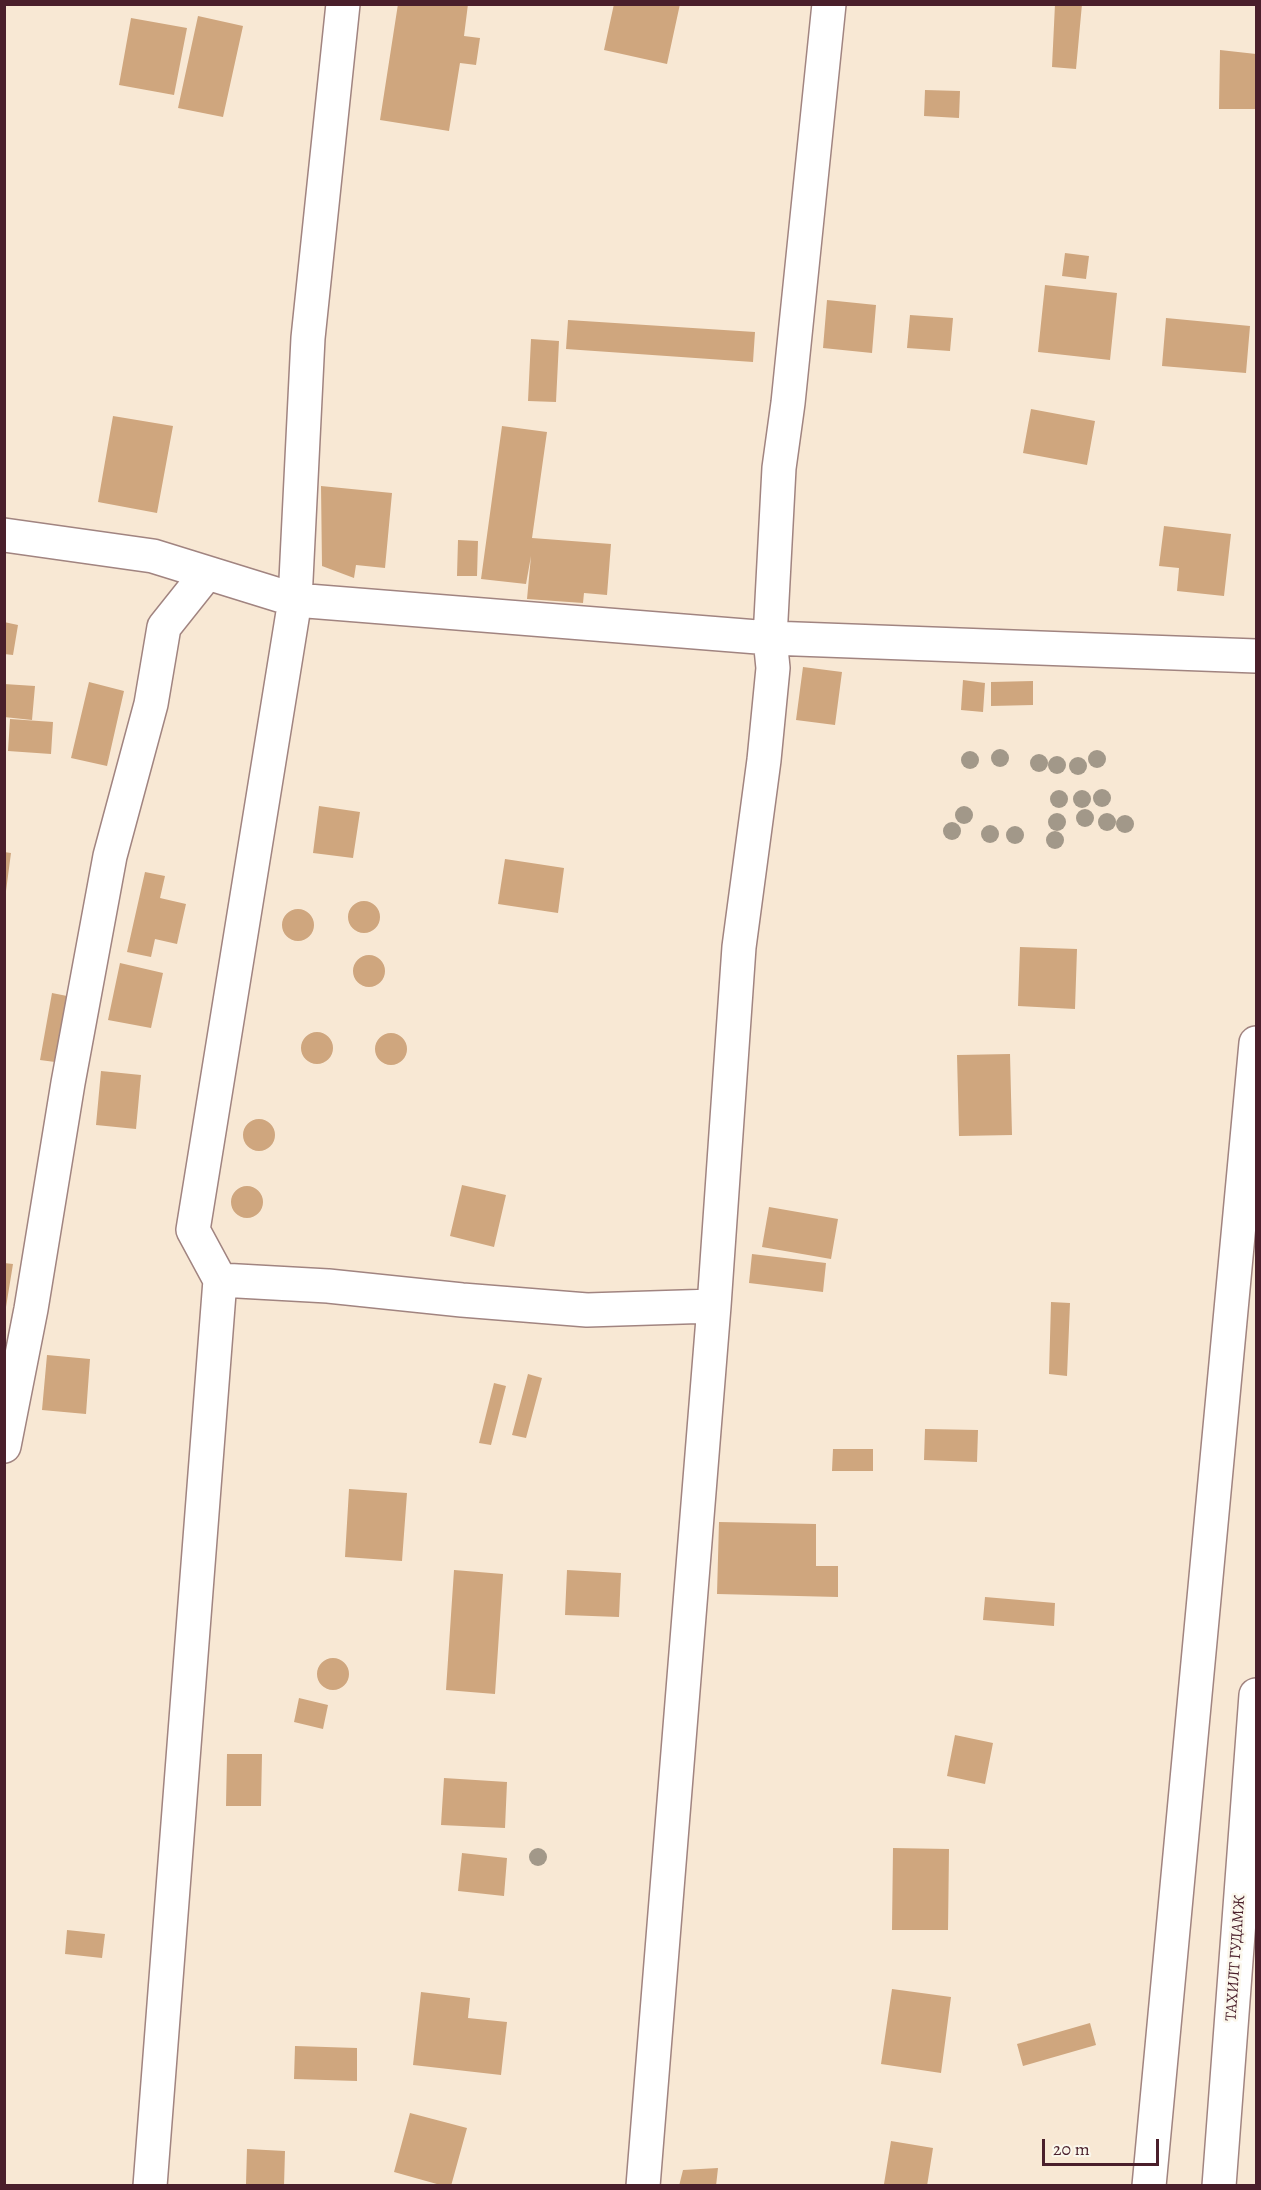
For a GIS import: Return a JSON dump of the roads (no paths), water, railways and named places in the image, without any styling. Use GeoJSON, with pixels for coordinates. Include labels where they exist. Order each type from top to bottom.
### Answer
{"type":"FeatureCollection","features":[{"type":"Feature","properties":{"kind":"street"},"geometry":{"type":"LineString","coordinates":[[150,2186],[220,1280],[193,1230],[296,600],[308,338],[343,4]]}},
{"type":"Feature","properties":{"kind":"street"},"geometry":{"type":"LineString","coordinates":[[643,2186],[714,1306],[739,947],[764,760],[772,669],[770,638],[779,468],[788,403],[829,4]]}},
{"type":"Feature","properties":{"kind":"street"},"geometry":{"type":"LineString","coordinates":[[4,535],[153,556],[296,600],[770,638],[1257,656]]}},
{"type":"Feature","properties":{"kind":"street"},"geometry":{"type":"LineString","coordinates":[[4,1446],[31,1309],[68,1083],[110,856],[151,704],[164,627],[207,573]]}},
{"type":"Feature","properties":{"kind":"street"},"geometry":{"type":"LineString","coordinates":[[1149,2186],[1257,1043]]}},
{"type":"Feature","properties":{"kind":"street"},"geometry":{"type":"LineString","coordinates":[[220,1280],[328,1286],[587,1310],[714,1306]]}},
{"type":"Feature","properties":{"kind":"street","name":"ТАХИЛТ ГУДАМЖ"},"geometry":{"type":"LineString","coordinates":[[1219,2186],[1257,1695]]}}]}
